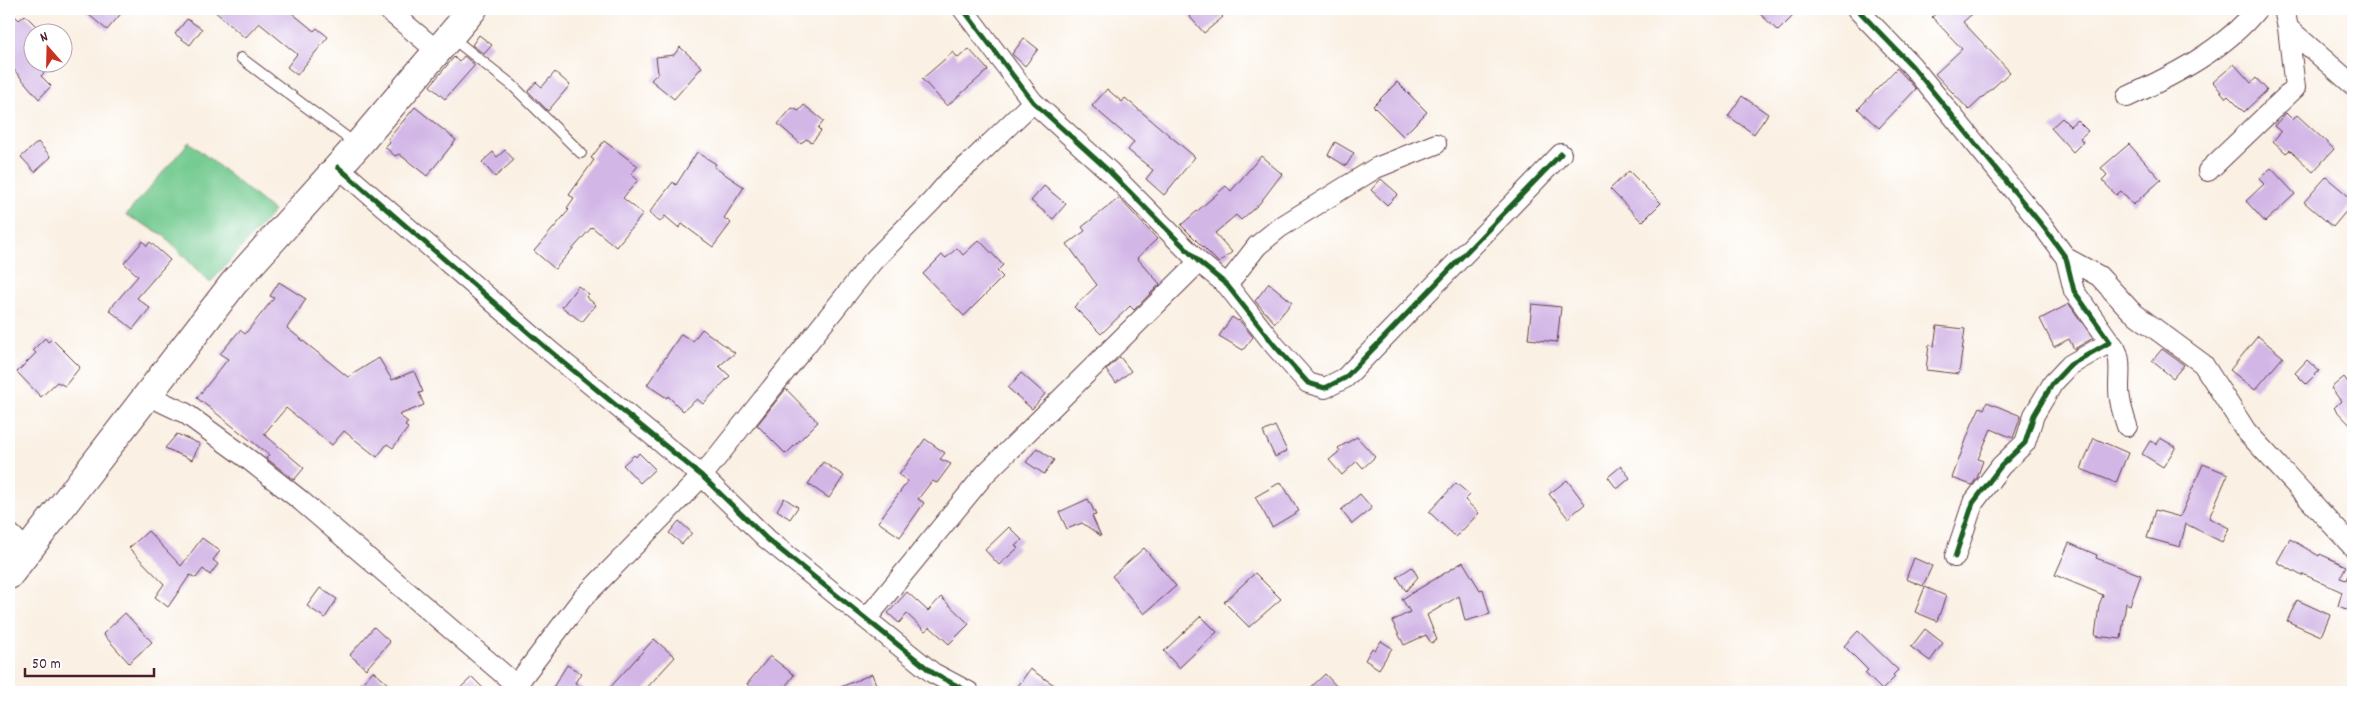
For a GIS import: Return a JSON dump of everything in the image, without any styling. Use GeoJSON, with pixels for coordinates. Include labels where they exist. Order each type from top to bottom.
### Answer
{"type":"FeatureCollection","features":[{"type":"Feature","properties":{"kind":"main road"},"geometry":{"type":"LineString","coordinates":[[9,575],[18,542],[147,395],[233,284],[358,146],[473,9]]}},
{"type":"Feature","properties":{"kind":"street"},"geometry":{"type":"LineString","coordinates":[[387,9],[443,43]]}},
{"type":"Feature","properties":{"kind":"street"},"geometry":{"type":"LineString","coordinates":[[963,9],[1033,102],[1110,172],[1199,262],[1226,285],[1274,346],[1308,383],[1325,388],[1345,378],[1561,154]]}},
{"type":"Feature","properties":{"kind":"street"},"geometry":{"type":"LineString","coordinates":[[1857,9],[1912,66],[2021,198],[2066,258],[2074,290],[2110,342],[2115,346],[2121,371],[2119,397],[2127,426]]}},
{"type":"Feature","properties":{"kind":"street"},"geometry":{"type":"LineString","coordinates":[[2127,97],[2196,61],[2223,42],[2257,9]]}},
{"type":"Feature","properties":{"kind":"street"},"geometry":{"type":"LineString","coordinates":[[2286,18],[2351,76]]}},
{"type":"Feature","properties":{"kind":"street"},"geometry":{"type":"LineString","coordinates":[[2208,171],[2295,88],[2286,18]]}},
{"type":"Feature","properties":{"kind":"street"},"geometry":{"type":"LineString","coordinates":[[147,395],[185,413],[300,500],[514,689],[582,599],[702,476],[872,262],[950,180],[1033,102]]}},
{"type":"Feature","properties":{"kind":"street"},"geometry":{"type":"LineString","coordinates":[[1226,285],[1257,246],[1278,228],[1376,168],[1436,144]]}},
{"type":"Feature","properties":{"kind":"street"},"geometry":{"type":"LineString","coordinates":[[338,167],[551,352],[702,476],[768,539],[933,673],[969,692]]}},
{"type":"Feature","properties":{"kind":"street"},"geometry":{"type":"LineString","coordinates":[[2066,258],[2099,276],[2131,310],[2203,364],[2246,431],[2353,546]]}},
{"type":"Feature","properties":{"kind":"street"},"geometry":{"type":"LineString","coordinates":[[867,618],[985,474],[1199,262]]}},
{"type":"Feature","properties":{"kind":"street"},"geometry":{"type":"LineString","coordinates":[[1956,557],[1973,503],[2001,466],[2025,443],[2034,415],[2053,383],[2070,365],[2110,342]]}},
{"type":"Feature","properties":{"kind":"lane"},"geometry":{"type":"LineString","coordinates":[[443,43],[512,85],[581,153]]}},
{"type":"Feature","properties":{"kind":"lane"},"geometry":{"type":"LineString","coordinates":[[242,58],[358,146]]}},
{"type":"Feature","properties":{"kind":"green space"},"geometry":{"type":"Polygon","coordinates":[[[189,142],[274,211],[210,283],[162,234],[126,215],[189,142]]]}},
{"type":"Feature","properties":{"kind":"building"},"geometry":{"type":"Polygon","coordinates":[[[82,9],[125,9],[107,30],[82,9]]]}},
{"type":"Feature","properties":{"kind":"building"},"geometry":{"type":"Polygon","coordinates":[[[212,9],[287,9],[314,31],[317,28],[328,37],[297,75],[287,67],[297,54],[259,23],[245,38],[212,9]]]}},
{"type":"Feature","properties":{"kind":"building"},"geometry":{"type":"Polygon","coordinates":[[[1196,9],[1215,9],[1223,17],[1204,33],[1189,16],[1196,9]]]}},
{"type":"Feature","properties":{"kind":"building"},"geometry":{"type":"Polygon","coordinates":[[[1755,9],[1785,9],[1793,16],[1778,31],[1755,9]]]}},
{"type":"Feature","properties":{"kind":"building"},"geometry":{"type":"Polygon","coordinates":[[[1941,9],[1978,9],[1963,22],[2010,72],[1969,110],[1935,74],[1962,49],[1932,17],[1941,9]]]}},
{"type":"Feature","properties":{"kind":"building"},"geometry":{"type":"Polygon","coordinates":[[[9,10],[19,20],[25,15],[32,22],[22,22],[22,72],[45,72],[41,76],[51,86],[39,99],[9,64],[9,10]]]}},
{"type":"Feature","properties":{"kind":"building"},"geometry":{"type":"Polygon","coordinates":[[[187,19],[202,29],[190,45],[175,34],[187,19]]]}},
{"type":"Feature","properties":{"kind":"building"},"geometry":{"type":"Polygon","coordinates":[[[479,35],[492,45],[484,54],[472,45],[479,35]]]}},
{"type":"Feature","properties":{"kind":"building"},"geometry":{"type":"Polygon","coordinates":[[[1024,38],[1038,49],[1025,66],[1012,54],[1024,38]]]}},
{"type":"Feature","properties":{"kind":"building"},"geometry":{"type":"Polygon","coordinates":[[[680,47],[702,67],[674,99],[651,80],[658,73],[656,57],[674,55],[680,47]]]}},
{"type":"Feature","properties":{"kind":"building"},"geometry":{"type":"Polygon","coordinates":[[[969,49],[988,70],[947,106],[922,79],[953,52],[958,58],[969,49]]]}},
{"type":"Feature","properties":{"kind":"building"},"geometry":{"type":"Polygon","coordinates":[[[464,56],[475,65],[445,99],[430,86],[454,57],[459,62],[464,56]]]}},
{"type":"Feature","properties":{"kind":"building"},"geometry":{"type":"Polygon","coordinates":[[[2234,64],[2251,83],[2256,78],[2267,90],[2244,112],[2228,96],[2226,98],[2213,82],[2234,64]]]}},
{"type":"Feature","properties":{"kind":"building"},"geometry":{"type":"Polygon","coordinates":[[[1897,68],[1916,89],[1879,128],[1858,109],[1897,68]]]}},
{"type":"Feature","properties":{"kind":"building"},"geometry":{"type":"Polygon","coordinates":[[[555,72],[570,85],[548,111],[528,91],[536,82],[542,87],[555,72]]]}},
{"type":"Feature","properties":{"kind":"building"},"geometry":{"type":"Polygon","coordinates":[[[1397,82],[1427,112],[1403,136],[1373,106],[1397,82]]]}},
{"type":"Feature","properties":{"kind":"building"},"geometry":{"type":"Polygon","coordinates":[[[1107,89],[1122,102],[1125,98],[1195,157],[1164,195],[1146,179],[1153,170],[1128,150],[1134,142],[1092,106],[1107,89]]]}},
{"type":"Feature","properties":{"kind":"building"},"geometry":{"type":"Polygon","coordinates":[[[1742,96],[1768,114],[1754,134],[1728,116],[1742,96]]]}},
{"type":"Feature","properties":{"kind":"building"},"geometry":{"type":"Polygon","coordinates":[[[804,105],[824,121],[818,128],[821,131],[812,142],[806,139],[801,144],[778,124],[792,108],[799,111],[804,105]]]}},
{"type":"Feature","properties":{"kind":"building"},"geometry":{"type":"Polygon","coordinates":[[[415,107],[456,140],[427,176],[399,154],[395,156],[385,147],[390,142],[388,139],[415,107]]]}},
{"type":"Feature","properties":{"kind":"building"},"geometry":{"type":"Polygon","coordinates":[[[2286,113],[2293,120],[2297,115],[2334,149],[2313,172],[2290,150],[2286,153],[2273,141],[2281,132],[2274,126],[2286,113]]]}},
{"type":"Feature","properties":{"kind":"building"},"geometry":{"type":"Polygon","coordinates":[[[2062,118],[2070,126],[2077,120],[2088,131],[2080,138],[2083,142],[2073,152],[2051,128],[2062,118]]]}},
{"type":"Feature","properties":{"kind":"building"},"geometry":{"type":"Polygon","coordinates":[[[604,141],[638,166],[631,174],[638,180],[623,198],[643,214],[616,247],[592,227],[555,269],[534,251],[569,210],[567,208],[574,198],[569,195],[594,160],[591,158],[604,141]]]}},
{"type":"Feature","properties":{"kind":"building"},"geometry":{"type":"Polygon","coordinates":[[[38,142],[51,157],[35,172],[21,157],[38,142]]]}},
{"type":"Feature","properties":{"kind":"building"},"geometry":{"type":"Polygon","coordinates":[[[1335,142],[1354,153],[1346,166],[1328,155],[1335,142]]]}},
{"type":"Feature","properties":{"kind":"building"},"geometry":{"type":"Polygon","coordinates":[[[2129,144],[2161,180],[2133,205],[2121,191],[2116,195],[2102,180],[2107,175],[2101,168],[2129,144]]]}},
{"type":"Feature","properties":{"kind":"building"},"geometry":{"type":"Polygon","coordinates":[[[505,150],[514,160],[495,177],[482,162],[493,152],[497,157],[505,150]]]}},
{"type":"Feature","properties":{"kind":"building"},"geometry":{"type":"Polygon","coordinates":[[[697,152],[716,164],[714,167],[744,187],[724,218],[731,223],[713,247],[682,224],[679,228],[665,216],[660,222],[649,213],[673,182],[676,185],[697,152]]]}},
{"type":"Feature","properties":{"kind":"building"},"geometry":{"type":"Polygon","coordinates":[[[1261,156],[1282,174],[1259,204],[1241,220],[1236,215],[1215,233],[1232,252],[1219,263],[1181,225],[1226,186],[1231,191],[1261,156]]]}},
{"type":"Feature","properties":{"kind":"building"},"geometry":{"type":"Polygon","coordinates":[[[2271,168],[2295,194],[2265,222],[2246,201],[2264,184],[2259,179],[2271,168]]]}},
{"type":"Feature","properties":{"kind":"building"},"geometry":{"type":"Polygon","coordinates":[[[1629,171],[1661,203],[1642,222],[1610,189],[1629,171]]]}},
{"type":"Feature","properties":{"kind":"building"},"geometry":{"type":"Polygon","coordinates":[[[2326,177],[2353,200],[2353,203],[2333,227],[2304,202],[2326,177]]]}},
{"type":"Feature","properties":{"kind":"building"},"geometry":{"type":"Polygon","coordinates":[[[1381,179],[1398,194],[1387,205],[1371,190],[1381,179]]]}},
{"type":"Feature","properties":{"kind":"building"},"geometry":{"type":"Polygon","coordinates":[[[1044,186],[1066,204],[1053,219],[1031,201],[1044,186]]]}},
{"type":"Feature","properties":{"kind":"building"},"geometry":{"type":"Polygon","coordinates":[[[1119,198],[1157,239],[1137,258],[1160,284],[1134,310],[1130,306],[1101,334],[1074,307],[1097,285],[1067,244],[1085,231],[1082,227],[1119,198]]]}},
{"type":"Feature","properties":{"kind":"building"},"geometry":{"type":"Polygon","coordinates":[[[979,240],[1003,265],[997,271],[1003,277],[964,316],[923,274],[942,255],[946,258],[957,248],[963,255],[979,240]]]}},
{"type":"Feature","properties":{"kind":"building"},"geometry":{"type":"Polygon","coordinates":[[[143,241],[147,246],[150,242],[170,260],[137,298],[150,308],[133,329],[109,310],[138,276],[124,263],[143,241]]]}},
{"type":"Feature","properties":{"kind":"building"},"geometry":{"type":"Polygon","coordinates":[[[279,282],[306,299],[287,328],[348,377],[379,358],[392,380],[414,371],[423,392],[419,393],[424,405],[399,415],[408,422],[405,426],[408,428],[393,448],[387,444],[377,457],[344,431],[332,445],[286,408],[264,434],[304,468],[294,480],[266,458],[269,455],[197,398],[228,359],[220,354],[240,330],[245,334],[274,298],[270,296],[279,282]]]}},
{"type":"Feature","properties":{"kind":"building"},"geometry":{"type":"Polygon","coordinates":[[[1269,283],[1292,302],[1275,323],[1255,301],[1269,283]]]}},
{"type":"Feature","properties":{"kind":"building"},"geometry":{"type":"Polygon","coordinates":[[[578,286],[589,294],[586,297],[596,305],[582,322],[562,307],[578,286]]]}},
{"type":"Feature","properties":{"kind":"building"},"geometry":{"type":"Polygon","coordinates":[[[1532,304],[1561,307],[1557,342],[1528,339],[1532,304]]]}},
{"type":"Feature","properties":{"kind":"building"},"geometry":{"type":"Polygon","coordinates":[[[2069,304],[2093,338],[2074,349],[2069,339],[2054,347],[2040,319],[2069,304]]]}},
{"type":"Feature","properties":{"kind":"building"},"geometry":{"type":"Polygon","coordinates":[[[1232,317],[1239,320],[1253,337],[1243,350],[1219,336],[1232,317]]]}},
{"type":"Feature","properties":{"kind":"building"},"geometry":{"type":"Polygon","coordinates":[[[1937,326],[1965,329],[1959,374],[1926,370],[1929,345],[1934,346],[1937,326]]]}},
{"type":"Feature","properties":{"kind":"building"},"geometry":{"type":"Polygon","coordinates":[[[702,329],[735,353],[719,366],[730,376],[703,404],[697,399],[683,411],[668,396],[667,398],[647,385],[681,334],[693,341],[702,329]]]}},
{"type":"Feature","properties":{"kind":"building"},"geometry":{"type":"Polygon","coordinates":[[[2258,336],[2283,357],[2255,390],[2230,370],[2258,336]]]}},
{"type":"Feature","properties":{"kind":"building"},"geometry":{"type":"Polygon","coordinates":[[[45,338],[48,342],[52,339],[80,367],[65,386],[57,382],[41,397],[17,372],[36,353],[33,350],[45,338]]]}},
{"type":"Feature","properties":{"kind":"building"},"geometry":{"type":"Polygon","coordinates":[[[2162,349],[2184,365],[2173,378],[2152,361],[2162,349]]]}},
{"type":"Feature","properties":{"kind":"building"},"geometry":{"type":"Polygon","coordinates":[[[1120,357],[1131,371],[1116,383],[1106,370],[1120,357]]]}},
{"type":"Feature","properties":{"kind":"building"},"geometry":{"type":"Polygon","coordinates":[[[2307,360],[2319,371],[2306,384],[2295,373],[2307,360]]]}},
{"type":"Feature","properties":{"kind":"building"},"geometry":{"type":"Polygon","coordinates":[[[1021,373],[1045,394],[1032,409],[1008,388],[1021,373]]]}},
{"type":"Feature","properties":{"kind":"building"},"geometry":{"type":"Polygon","coordinates":[[[2344,377],[2353,389],[2353,428],[2334,408],[2341,401],[2331,388],[2344,377]]]}},
{"type":"Feature","properties":{"kind":"building"},"geometry":{"type":"Polygon","coordinates":[[[786,389],[818,422],[786,454],[757,425],[786,389]]]}},
{"type":"Feature","properties":{"kind":"building"},"geometry":{"type":"Polygon","coordinates":[[[1987,402],[2021,416],[2013,438],[1991,429],[1978,459],[1983,461],[1977,478],[1972,485],[1952,478],[1972,424],[1980,407],[1984,409],[1987,402]]]}},
{"type":"Feature","properties":{"kind":"building"},"geometry":{"type":"Polygon","coordinates":[[[1275,426],[1287,451],[1275,457],[1263,432],[1275,426]]]}},
{"type":"Feature","properties":{"kind":"building"},"geometry":{"type":"Polygon","coordinates":[[[177,434],[200,444],[192,460],[165,448],[177,434]]]}},
{"type":"Feature","properties":{"kind":"building"},"geometry":{"type":"Polygon","coordinates":[[[1357,437],[1375,457],[1363,468],[1357,461],[1342,475],[1329,460],[1340,451],[1338,448],[1357,437]]]}},
{"type":"Feature","properties":{"kind":"building"},"geometry":{"type":"Polygon","coordinates":[[[2094,438],[2128,453],[2116,483],[2081,469],[2094,438]]]}},
{"type":"Feature","properties":{"kind":"building"},"geometry":{"type":"Polygon","coordinates":[[[2160,438],[2176,447],[2163,467],[2142,454],[2150,441],[2156,444],[2160,438]]]}},
{"type":"Feature","properties":{"kind":"building"},"geometry":{"type":"Polygon","coordinates":[[[925,439],[945,453],[940,459],[951,464],[937,483],[932,481],[918,499],[924,503],[900,537],[878,522],[908,481],[899,475],[925,439]]]}},
{"type":"Feature","properties":{"kind":"building"},"geometry":{"type":"Polygon","coordinates":[[[1037,448],[1054,460],[1044,474],[1026,462],[1037,448]]]}},
{"type":"Feature","properties":{"kind":"building"},"geometry":{"type":"Polygon","coordinates":[[[639,453],[655,469],[640,483],[623,465],[639,453]]]}},
{"type":"Feature","properties":{"kind":"building"},"geometry":{"type":"Polygon","coordinates":[[[823,462],[844,476],[829,498],[808,484],[823,462]]]}},
{"type":"Feature","properties":{"kind":"building"},"geometry":{"type":"Polygon","coordinates":[[[2203,464],[2228,474],[2209,518],[2229,528],[2222,542],[2186,524],[2180,547],[2147,538],[2155,510],[2180,517],[2203,464]]]}},
{"type":"Feature","properties":{"kind":"building"},"geometry":{"type":"Polygon","coordinates":[[[1621,466],[1630,478],[1617,489],[1608,477],[1621,466]]]}},
{"type":"Feature","properties":{"kind":"building"},"geometry":{"type":"Polygon","coordinates":[[[1567,480],[1585,504],[1568,518],[1549,494],[1567,480]]]}},
{"type":"Feature","properties":{"kind":"building"},"geometry":{"type":"Polygon","coordinates":[[[1281,482],[1299,511],[1272,527],[1255,497],[1281,482]]]}},
{"type":"Feature","properties":{"kind":"building"},"geometry":{"type":"Polygon","coordinates":[[[1456,483],[1470,495],[1465,500],[1479,513],[1456,537],[1429,512],[1456,483]]]}},
{"type":"Feature","properties":{"kind":"building"},"geometry":{"type":"Polygon","coordinates":[[[1360,494],[1372,508],[1352,524],[1341,510],[1360,494]]]}},
{"type":"Feature","properties":{"kind":"building"},"geometry":{"type":"Polygon","coordinates":[[[784,498],[798,507],[790,519],[777,510],[784,498]]]}},
{"type":"Feature","properties":{"kind":"building"},"geometry":{"type":"Polygon","coordinates":[[[1088,499],[1096,515],[1092,516],[1101,536],[1082,523],[1067,529],[1059,512],[1088,499]]]}},
{"type":"Feature","properties":{"kind":"building"},"geometry":{"type":"Polygon","coordinates":[[[679,521],[692,533],[682,544],[669,533],[679,521]]]}},
{"type":"Feature","properties":{"kind":"building"},"geometry":{"type":"Polygon","coordinates":[[[1009,527],[1022,540],[1015,546],[1018,548],[999,565],[985,550],[1009,527]]]}},
{"type":"Feature","properties":{"kind":"building"},"geometry":{"type":"Polygon","coordinates":[[[148,531],[181,566],[202,538],[220,551],[213,560],[218,564],[210,575],[203,569],[196,578],[190,575],[168,607],[155,597],[164,584],[129,548],[148,531]]]}},
{"type":"Feature","properties":{"kind":"building"},"geometry":{"type":"Polygon","coordinates":[[[2290,539],[2319,556],[2320,554],[2346,566],[2340,578],[2346,580],[2351,567],[2353,567],[2353,611],[2338,606],[2342,592],[2303,574],[2302,576],[2277,562],[2290,539]]]}},
{"type":"Feature","properties":{"kind":"building"},"geometry":{"type":"Polygon","coordinates":[[[2069,543],[2097,555],[2096,558],[2141,575],[2130,605],[2126,603],[2121,639],[2095,636],[2099,605],[2103,595],[2055,575],[2069,543]]]}},
{"type":"Feature","properties":{"kind":"building"},"geometry":{"type":"Polygon","coordinates":[[[1144,548],[1176,586],[1144,614],[1112,576],[1144,548]]]}},
{"type":"Feature","properties":{"kind":"building"},"geometry":{"type":"Polygon","coordinates":[[[1914,558],[1932,566],[1923,586],[1906,579],[1914,558]]]}},
{"type":"Feature","properties":{"kind":"building"},"geometry":{"type":"Polygon","coordinates":[[[1463,562],[1480,590],[1483,589],[1490,614],[1465,621],[1459,596],[1427,615],[1437,640],[1431,643],[1426,635],[1404,645],[1392,621],[1410,612],[1402,599],[1463,562]]]}},
{"type":"Feature","properties":{"kind":"building"},"geometry":{"type":"Polygon","coordinates":[[[1412,567],[1418,577],[1406,591],[1397,577],[1412,567]]]}},
{"type":"Feature","properties":{"kind":"building"},"geometry":{"type":"Polygon","coordinates":[[[1255,573],[1281,599],[1249,627],[1224,602],[1255,573]]]}},
{"type":"Feature","properties":{"kind":"building"},"geometry":{"type":"Polygon","coordinates":[[[1925,587],[1946,596],[1937,621],[1915,612],[1925,587]]]}},
{"type":"Feature","properties":{"kind":"building"},"geometry":{"type":"Polygon","coordinates":[[[320,588],[337,599],[325,618],[307,606],[320,588]]]}},
{"type":"Feature","properties":{"kind":"building"},"geometry":{"type":"Polygon","coordinates":[[[907,592],[928,611],[941,597],[969,624],[949,644],[930,627],[925,631],[907,614],[899,623],[888,613],[907,592]]]}},
{"type":"Feature","properties":{"kind":"building"},"geometry":{"type":"Polygon","coordinates":[[[2297,600],[2330,615],[2321,636],[2287,621],[2297,600]]]}},
{"type":"Feature","properties":{"kind":"building"},"geometry":{"type":"Polygon","coordinates":[[[125,613],[152,642],[129,663],[103,634],[125,613]]]}},
{"type":"Feature","properties":{"kind":"building"},"geometry":{"type":"Polygon","coordinates":[[[1201,616],[1217,632],[1179,668],[1164,651],[1201,616]]]}},
{"type":"Feature","properties":{"kind":"building"},"geometry":{"type":"Polygon","coordinates":[[[374,627],[390,642],[366,669],[350,655],[374,627]]]}},
{"type":"Feature","properties":{"kind":"building"},"geometry":{"type":"Polygon","coordinates":[[[1925,629],[1943,643],[1930,661],[1911,647],[1925,629]]]}},
{"type":"Feature","properties":{"kind":"building"},"geometry":{"type":"Polygon","coordinates":[[[1858,631],[1898,670],[1893,675],[1895,677],[1882,690],[1865,673],[1868,670],[1844,646],[1858,631]]]}},
{"type":"Feature","properties":{"kind":"building"},"geometry":{"type":"Polygon","coordinates":[[[654,639],[675,657],[643,692],[606,692],[654,639]]]}},
{"type":"Feature","properties":{"kind":"building"},"geometry":{"type":"Polygon","coordinates":[[[1381,641],[1392,648],[1379,669],[1365,660],[1372,648],[1375,650],[1381,641]]]}},
{"type":"Feature","properties":{"kind":"building"},"geometry":{"type":"Polygon","coordinates":[[[770,656],[794,675],[781,692],[758,692],[747,684],[770,656]]]}},
{"type":"Feature","properties":{"kind":"building"},"geometry":{"type":"Polygon","coordinates":[[[567,665],[581,673],[575,683],[589,692],[550,692],[567,665]]]}},
{"type":"Feature","properties":{"kind":"building"},"geometry":{"type":"Polygon","coordinates":[[[1030,669],[1065,692],[1014,692],[1030,669]]]}},
{"type":"Feature","properties":{"kind":"building"},"geometry":{"type":"Polygon","coordinates":[[[373,671],[397,692],[354,692],[373,671]]]}},
{"type":"Feature","properties":{"kind":"building"},"geometry":{"type":"Polygon","coordinates":[[[872,674],[877,687],[864,692],[829,692],[872,674]]]}},
{"type":"Feature","properties":{"kind":"building"},"geometry":{"type":"Polygon","coordinates":[[[1325,674],[1342,692],[1306,692],[1325,674]]]}},
{"type":"Feature","properties":{"kind":"building"},"geometry":{"type":"Polygon","coordinates":[[[472,677],[487,692],[456,692],[472,677]]]}},
{"type":"Feature","properties":{"kind":"cycle path"},"geometry":{"type":"LineString","coordinates":[[963,9],[1033,102],[1110,172],[1199,262],[1227,285],[1275,346],[1308,383],[1325,388],[1345,378],[1561,154]]}},
{"type":"Feature","properties":{"kind":"cycle path"},"geometry":{"type":"LineString","coordinates":[[1857,9],[1912,66],[2045,229],[2066,258],[2074,291],[2110,342],[2070,365],[2053,383],[2034,415],[2025,443],[2001,466],[1973,503],[1955,557]]}},
{"type":"Feature","properties":{"kind":"cycle path"},"geometry":{"type":"LineString","coordinates":[[338,167],[551,352],[702,476],[767,539],[933,673],[969,692]]}}]}
